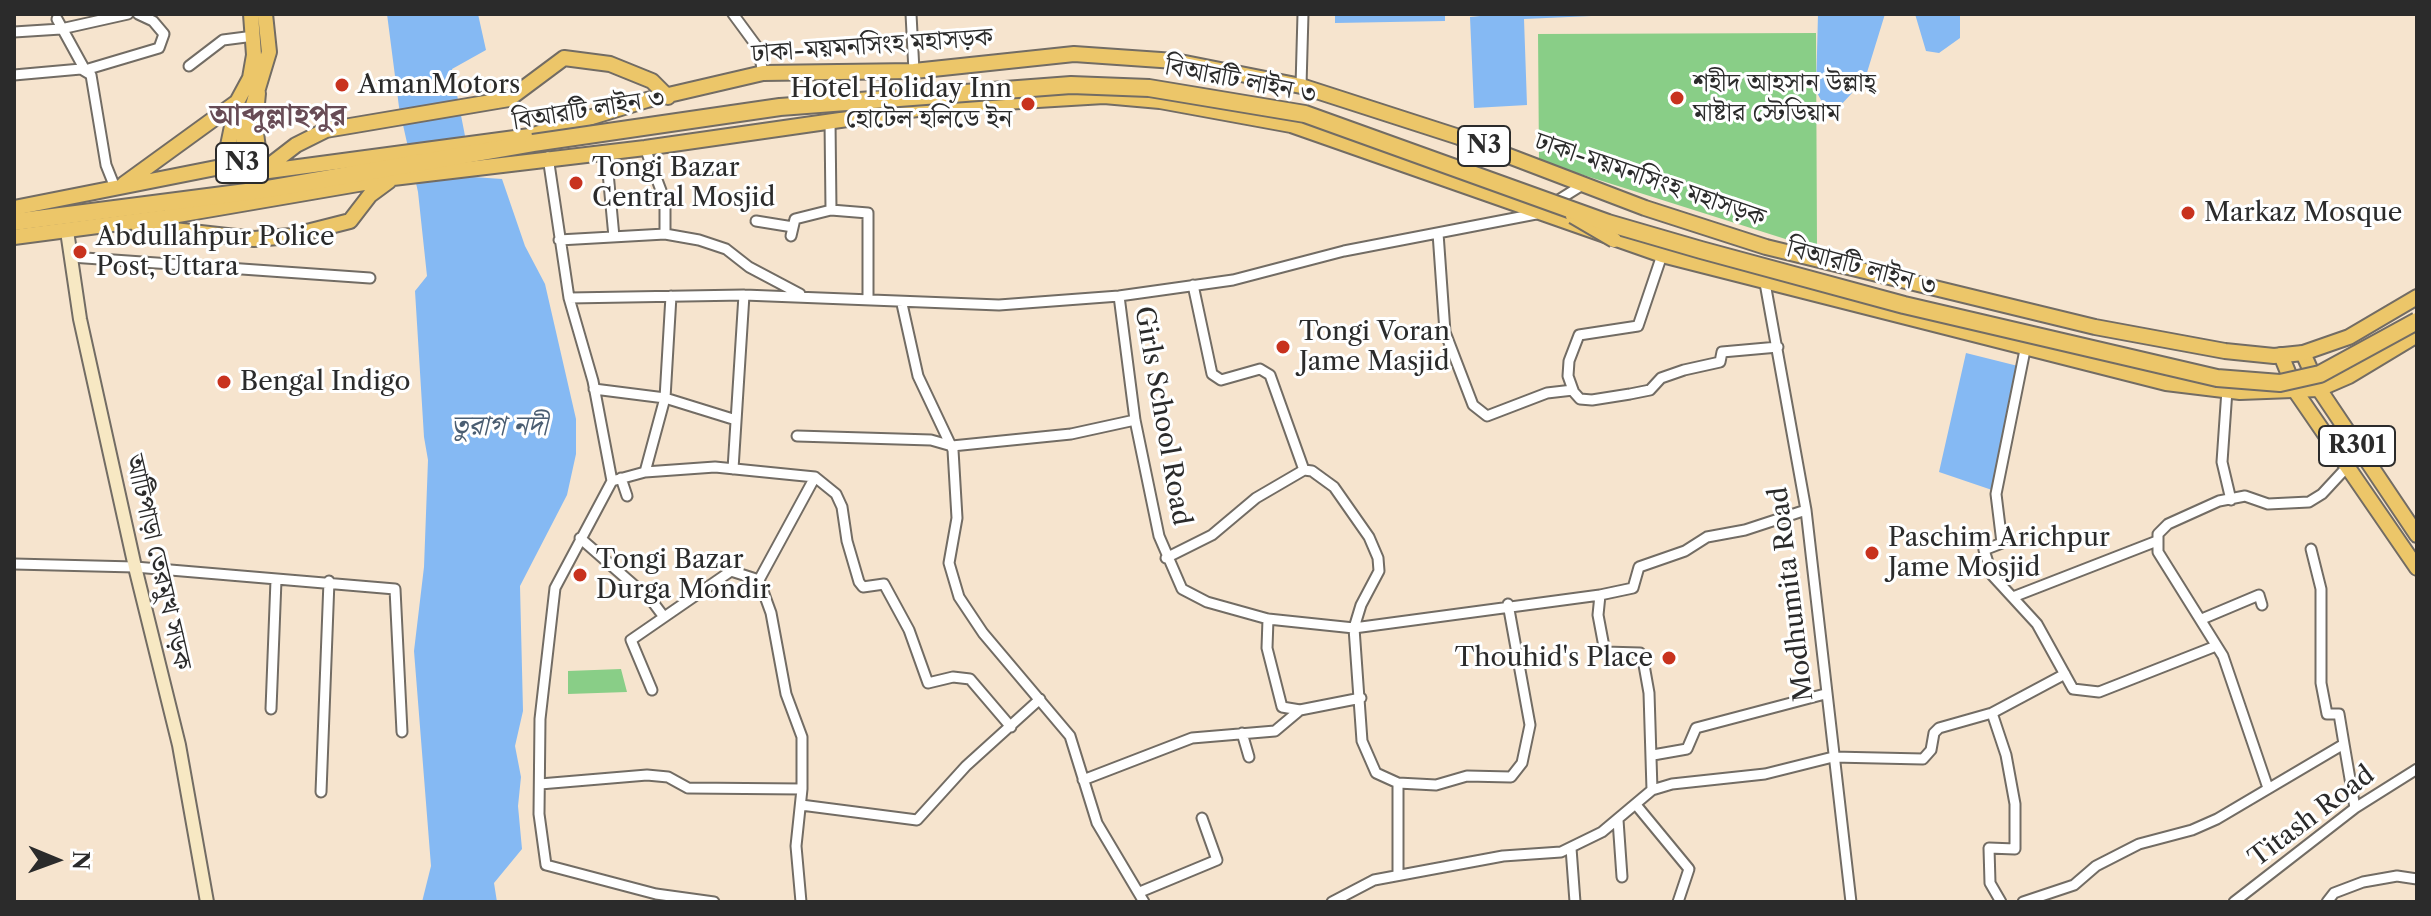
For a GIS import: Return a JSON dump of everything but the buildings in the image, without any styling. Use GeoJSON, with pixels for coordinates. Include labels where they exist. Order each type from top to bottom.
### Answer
{"type":"FeatureCollection","features":[{"type":"Feature","properties":{"kind":"highway","name":"বিআরটি লাইন ৩"},"geometry":{"type":"LineString","coordinates":[[14,222],[262,190],[667,121],[780,107],[1071,85],[1149,88],[1305,114],[1542,206],[1904,305],[2217,378],[2280,383],[2320,374],[2417,321]]}},
{"type":"Feature","properties":{"kind":"main road"},"geometry":{"type":"LineString","coordinates":[[224,165],[237,102],[250,78],[254,36],[251,14]]}},
{"type":"Feature","properties":{"kind":"main road"},"geometry":{"type":"LineString","coordinates":[[241,163],[244,135],[269,52],[265,14]]}},
{"type":"Feature","properties":{"kind":"main road","name":"ঢাকা-ময়মনসিংহ মহাসড়ক"},"geometry":{"type":"LineString","coordinates":[[395,167],[530,136],[647,100],[763,73],[914,71],[1074,54],[1175,61],[1301,86],[1459,137],[1766,247],[2095,327],[2225,351],[2281,355],[2303,353],[2349,337],[2417,297]]}},
{"type":"Feature","properties":{"kind":"main road"},"geometry":{"type":"LineString","coordinates":[[261,172],[296,145],[326,130],[509,99],[564,58],[610,64],[652,81],[668,97]]}},
{"type":"Feature","properties":{"kind":"main road"},"geometry":{"type":"LineString","coordinates":[[258,93],[255,125],[261,172]]}},
{"type":"Feature","properties":{"kind":"main road","name":"N3"},"geometry":{"type":"LineString","coordinates":[[14,208],[241,163],[261,172],[531,160],[645,148],[966,104],[1104,96],[1160,101],[1291,125],[1542,206]]}},
{"type":"Feature","properties":{"kind":"main road"},"geometry":{"type":"LineString","coordinates":[[119,185],[237,102]]}},
{"type":"Feature","properties":{"kind":"main road"},"geometry":{"type":"LineString","coordinates":[[111,224],[254,239],[291,236],[350,221],[395,167]]}},
{"type":"Feature","properties":{"kind":"main road","name":"N3"},"geometry":{"type":"LineString","coordinates":[[14,237],[226,205],[395,167]]}},
{"type":"Feature","properties":{"kind":"main road"},"geometry":{"type":"LineString","coordinates":[[1542,206],[1614,240],[1662,255],[2025,350],[2166,383],[2227,390],[2296,392],[2319,389],[2349,376],[2417,335]]}},
{"type":"Feature","properties":{"kind":"main road","name":"আটিপাড়া তেরমুখ সড়ক"},"geometry":{"type":"LineString","coordinates":[[67,231],[80,319],[135,567],[179,745],[207,902]]}},
{"type":"Feature","properties":{"kind":"main road","name":"R301"},"geometry":{"type":"LineString","coordinates":[[2303,353],[2319,389],[2417,535]]}},
{"type":"Feature","properties":{"kind":"main road"},"geometry":{"type":"LineString","coordinates":[[2281,355],[2296,392],[2417,568]]}},
{"type":"Feature","properties":{"kind":"street"},"geometry":{"type":"LineString","coordinates":[[14,32],[128,14]]}},
{"type":"Feature","properties":{"kind":"street"},"geometry":{"type":"LineString","coordinates":[[14,75],[85,70],[159,48],[164,34],[153,21],[138,14]]}},
{"type":"Feature","properties":{"kind":"street"},"geometry":{"type":"LineString","coordinates":[[733,14],[758,48],[763,73]]}},
{"type":"Feature","properties":{"kind":"street"},"geometry":{"type":"LineString","coordinates":[[911,14],[914,71]]}},
{"type":"Feature","properties":{"kind":"street"},"geometry":{"type":"LineString","coordinates":[[1301,86],[1303,14]]}},
{"type":"Feature","properties":{"kind":"street"},"geometry":{"type":"LineString","coordinates":[[59,24],[95,84],[106,165],[119,185]]}},
{"type":"Feature","properties":{"kind":"street"},"geometry":{"type":"LineString","coordinates":[[189,66],[223,40],[254,36]]}},
{"type":"Feature","properties":{"kind":"street"},"geometry":{"type":"LineString","coordinates":[[830,121],[831,210]]}},
{"type":"Feature","properties":{"kind":"street"},"geometry":{"type":"LineString","coordinates":[[645,148],[665,201],[665,234]]}},
{"type":"Feature","properties":{"kind":"street"},"geometry":{"type":"LineString","coordinates":[[606,151],[614,237]]}},
{"type":"Feature","properties":{"kind":"street"},"geometry":{"type":"LineString","coordinates":[[548,157],[569,298],[616,480],[627,496]]}},
{"type":"Feature","properties":{"kind":"street"},"geometry":{"type":"LineString","coordinates":[[569,298],[744,295],[902,304],[999,305],[1119,296],[1233,280],[1344,251],[1438,233],[1542,206],[1584,184]]}},
{"type":"Feature","properties":{"kind":"street"},"geometry":{"type":"LineString","coordinates":[[756,221],[792,232],[795,219],[831,210],[868,213],[868,300]]}},
{"type":"Feature","properties":{"kind":"street"},"geometry":{"type":"LineString","coordinates":[[1438,233],[1445,332],[1473,405],[1487,416],[1547,393],[1572,390]]}},
{"type":"Feature","properties":{"kind":"street"},"geometry":{"type":"LineString","coordinates":[[559,240],[665,234],[726,249],[749,267],[803,296]]}},
{"type":"Feature","properties":{"kind":"street"},"geometry":{"type":"LineString","coordinates":[[1662,255],[1638,326],[1579,335],[1569,361],[1572,390],[1580,399],[1592,400],[1650,390],[1661,378],[1720,362],[1722,352],[1778,347]]}},
{"type":"Feature","properties":{"kind":"street"},"geometry":{"type":"LineString","coordinates":[[71,257],[370,278]]}},
{"type":"Feature","properties":{"kind":"street","name":"Modhumita Road"},"geometry":{"type":"LineString","coordinates":[[1765,283],[1806,510],[1851,902]]}},
{"type":"Feature","properties":{"kind":"street"},"geometry":{"type":"LineString","coordinates":[[1193,285],[1212,374],[1221,380],[1260,369],[1270,375],[1304,470]]}},
{"type":"Feature","properties":{"kind":"street"},"geometry":{"type":"LineString","coordinates":[[733,469],[744,295]]}},
{"type":"Feature","properties":{"kind":"street"},"geometry":{"type":"LineString","coordinates":[[645,472],[665,398],[671,296]]}},
{"type":"Feature","properties":{"kind":"street","name":"Girls School Road"},"geometry":{"type":"LineString","coordinates":[[1119,296],[1135,420],[1166,558],[1182,589],[1207,602],[1268,619],[1354,628],[1458,616],[1508,604],[1600,595],[1633,588],[1639,567],[1685,551],[1707,537],[1745,530],[1806,510]]}},
{"type":"Feature","properties":{"kind":"street"},"geometry":{"type":"LineString","coordinates":[[902,304],[918,376],[952,446],[956,466],[957,518],[949,563],[959,597],[983,633],[1070,736],[1097,823],[1142,897],[1217,860],[1202,818]]}},
{"type":"Feature","properties":{"kind":"street"},"geometry":{"type":"LineString","coordinates":[[2025,350],[1996,494],[2002,543],[1984,550],[1992,575],[2037,624],[2073,689],[2099,692],[2216,646]]}},
{"type":"Feature","properties":{"kind":"street"},"geometry":{"type":"LineString","coordinates":[[594,389],[665,398],[736,420]]}},
{"type":"Feature","properties":{"kind":"street"},"geometry":{"type":"LineString","coordinates":[[2227,390],[2222,462],[2231,500]]}},
{"type":"Feature","properties":{"kind":"street"},"geometry":{"type":"LineString","coordinates":[[797,436],[931,440],[952,446],[1071,434],[1135,420]]}},
{"type":"Feature","properties":{"kind":"street"},"geometry":{"type":"LineString","coordinates":[[2268,788],[2223,656],[2158,552],[2158,534],[2168,524],[2219,501],[2245,496],[2268,504],[2309,502],[2322,494],[2347,467]]}},
{"type":"Feature","properties":{"kind":"street"},"geometry":{"type":"LineString","coordinates":[[714,902],[656,894],[546,865],[539,814],[540,719],[555,588],[580,538],[616,480],[645,472],[733,469],[815,477],[836,494],[842,507],[847,541],[859,582],[863,587],[884,584],[909,630],[928,683],[953,677],[970,679],[1011,727]]}},
{"type":"Feature","properties":{"kind":"street"},"geometry":{"type":"LineString","coordinates":[[1166,558],[1212,535],[1256,498],[1304,470],[1312,471],[1341,495],[1369,537],[1378,558],[1379,571],[1361,605],[1354,628],[1362,741],[1376,773],[1398,783],[1436,785],[1480,775],[1511,777],[1522,763],[1530,725],[1519,682],[1508,604]]}},
{"type":"Feature","properties":{"kind":"street"},"geometry":{"type":"LineString","coordinates":[[801,902],[796,846],[802,789],[802,737],[786,694],[771,613],[759,580],[815,477]]}},
{"type":"Feature","properties":{"kind":"street"},"geometry":{"type":"LineString","coordinates":[[580,538],[652,601],[664,617]]}},
{"type":"Feature","properties":{"kind":"street"},"geometry":{"type":"LineString","coordinates":[[2013,597],[2157,541]]}},
{"type":"Feature","properties":{"kind":"street"},"geometry":{"type":"LineString","coordinates":[[2311,549],[2321,589],[2321,683],[2327,714],[2339,714],[2355,808]]}},
{"type":"Feature","properties":{"kind":"street"},"geometry":{"type":"LineString","coordinates":[[14,564],[135,567],[276,580],[329,581],[395,589],[402,732]]}},
{"type":"Feature","properties":{"kind":"street"},"geometry":{"type":"LineString","coordinates":[[652,690],[631,640],[731,571],[759,580]]}},
{"type":"Feature","properties":{"kind":"street"},"geometry":{"type":"LineString","coordinates":[[271,709],[276,580]]}},
{"type":"Feature","properties":{"kind":"street"},"geometry":{"type":"LineString","coordinates":[[321,792],[329,581]]}},
{"type":"Feature","properties":{"kind":"street"},"geometry":{"type":"LineString","coordinates":[[1600,595],[1598,615],[1605,652],[1640,653],[1649,693],[1652,790]]}},
{"type":"Feature","properties":{"kind":"street"},"geometry":{"type":"LineString","coordinates":[[2202,619],[2259,595],[2262,605]]}},
{"type":"Feature","properties":{"kind":"street"},"geometry":{"type":"LineString","coordinates":[[1268,619],[1267,648],[1282,707],[1300,710],[1361,698]]}},
{"type":"Feature","properties":{"kind":"street"},"geometry":{"type":"LineString","coordinates":[[1332,902],[1374,880],[1503,856],[1552,853],[1571,848],[1618,820],[1652,790],[1672,784],[1765,774],[1833,757],[1923,759],[1931,750],[1934,733],[1939,728],[1992,713],[2065,674]]}},
{"type":"Feature","properties":{"kind":"street"},"geometry":{"type":"LineString","coordinates":[[1653,755],[1687,749],[1696,728],[1825,694]]}},
{"type":"Feature","properties":{"kind":"street"},"geometry":{"type":"LineString","coordinates":[[801,805],[917,820],[966,766],[1040,699]]}},
{"type":"Feature","properties":{"kind":"street"},"geometry":{"type":"LineString","coordinates":[[1083,780],[1192,738],[1275,731],[1300,710]]}},
{"type":"Feature","properties":{"kind":"street"},"geometry":{"type":"LineString","coordinates":[[1992,713],[2006,755],[2015,804],[2015,849],[1989,848],[1990,883],[2001,902]]}},
{"type":"Feature","properties":{"kind":"street"},"geometry":{"type":"LineString","coordinates":[[1242,733],[1249,757]]}},
{"type":"Feature","properties":{"kind":"street"},"geometry":{"type":"LineString","coordinates":[[2023,902],[2074,885],[2096,866],[2139,844],[2192,830],[2217,819],[2344,744]]}},
{"type":"Feature","properties":{"kind":"street","name":"Titash Road"},"geometry":{"type":"LineString","coordinates":[[2234,902],[2355,808],[2417,769]]}},
{"type":"Feature","properties":{"kind":"street"},"geometry":{"type":"LineString","coordinates":[[540,784],[647,775],[668,777],[688,788],[747,792],[802,789]]}},
{"type":"Feature","properties":{"kind":"street"},"geometry":{"type":"LineString","coordinates":[[1398,783],[1398,875]]}},
{"type":"Feature","properties":{"kind":"street"},"geometry":{"type":"LineString","coordinates":[[1637,806],[1689,869],[1678,902]]}},
{"type":"Feature","properties":{"kind":"street"},"geometry":{"type":"LineString","coordinates":[[1618,820],[1622,877]]}},
{"type":"Feature","properties":{"kind":"street"},"geometry":{"type":"LineString","coordinates":[[1571,848],[1575,902]]}},
{"type":"Feature","properties":{"kind":"street"},"geometry":{"type":"LineString","coordinates":[[2327,902],[2334,893],[2363,882],[2397,876],[2417,879]]}},
{"type":"Feature","properties":{"kind":"green space","name":"শহীদ আহসান উল্লাহ্‌ মাষ্টার স্টেডিয়াম"},"geometry":{"type":"Polygon","coordinates":[[[1816,33],[1817,249],[1539,161],[1538,34],[1816,33]]]}},
{"type":"Feature","properties":{"kind":"green space"},"geometry":{"type":"Polygon","coordinates":[[[621,669],[627,692],[568,694],[568,671],[621,669]]]}},
{"type":"Feature","properties":{"kind":"water","name":"তুরাগ নদী"},"geometry":{"type":"Polygon","coordinates":[[[387,14],[478,14],[486,50],[452,69],[473,177],[502,179],[525,246],[545,284],[576,419],[576,454],[567,495],[520,586],[523,711],[515,746],[521,777],[518,806],[522,849],[494,883],[497,902],[422,902],[431,866],[414,651],[424,567],[428,460],[415,291],[427,276],[418,192],[399,107],[387,14]]]}},
{"type":"Feature","properties":{"kind":"water"},"geometry":{"type":"Polygon","coordinates":[[[1335,14],[1445,14],[1445,21],[1335,23],[1335,14]]]}},
{"type":"Feature","properties":{"kind":"water"},"geometry":{"type":"Polygon","coordinates":[[[1501,14],[1614,15],[1524,19],[1527,105],[1474,108],[1470,17],[1501,14]]]}},
{"type":"Feature","properties":{"kind":"water"},"geometry":{"type":"Polygon","coordinates":[[[1818,14],[1885,14],[1865,79],[1839,107],[1826,109],[1816,91],[1818,14]]]}},
{"type":"Feature","properties":{"kind":"water"},"geometry":{"type":"Polygon","coordinates":[[[1915,14],[1960,14],[1960,38],[1939,53],[1926,51],[1915,14]]]}},
{"type":"Feature","properties":{"kind":"water"},"geometry":{"type":"Polygon","coordinates":[[[1966,353],[2018,366],[1992,490],[1939,472],[1966,353]]]}},
{"type":"Feature","properties":{"kind":"place","name":"AmanMotors"},"geometry":{"type":"Point","coordinates":[342,85]}},
{"type":"Feature","properties":{"kind":"place","name":"শহীদ আহসান উল্লাহ্‌ মাষ্টার স্টেডিয়াম"},"geometry":{"type":"Point","coordinates":[1677,98]}},
{"type":"Feature","properties":{"kind":"place","name":"Hotel Holiday Inn হোটেল হলিডে ইন"},"geometry":{"type":"Point","coordinates":[1028,104]}},
{"type":"Feature","properties":{"kind":"place","name":"Tongi Bazar Central Mosjid"},"geometry":{"type":"Point","coordinates":[576,183]}},
{"type":"Feature","properties":{"kind":"place","name":"Markaz Mosque"},"geometry":{"type":"Point","coordinates":[2188,213]}},
{"type":"Feature","properties":{"kind":"place","name":"Abdullahpur Police Post, Uttara"},"geometry":{"type":"Point","coordinates":[80,252]}},
{"type":"Feature","properties":{"kind":"place","name":"Tongi Voran Jame Masjid"},"geometry":{"type":"Point","coordinates":[1283,347]}},
{"type":"Feature","properties":{"kind":"place","name":"Bengal Indigo"},"geometry":{"type":"Point","coordinates":[224,382]}},
{"type":"Feature","properties":{"kind":"place","name":"Paschim Arichpur Jame Mosjid"},"geometry":{"type":"Point","coordinates":[1872,553]}},
{"type":"Feature","properties":{"kind":"place","name":"Tongi Bazar Durga Mondir"},"geometry":{"type":"Point","coordinates":[580,575]}},
{"type":"Feature","properties":{"kind":"place","name":"Thouhid's Place"},"geometry":{"type":"Point","coordinates":[1669,658]}},
{"type":"Feature","properties":{"kind":"district","name":"আব্দুল্লাহপুর"},"geometry":{"type":"Point","coordinates":[278,116]}}]}
